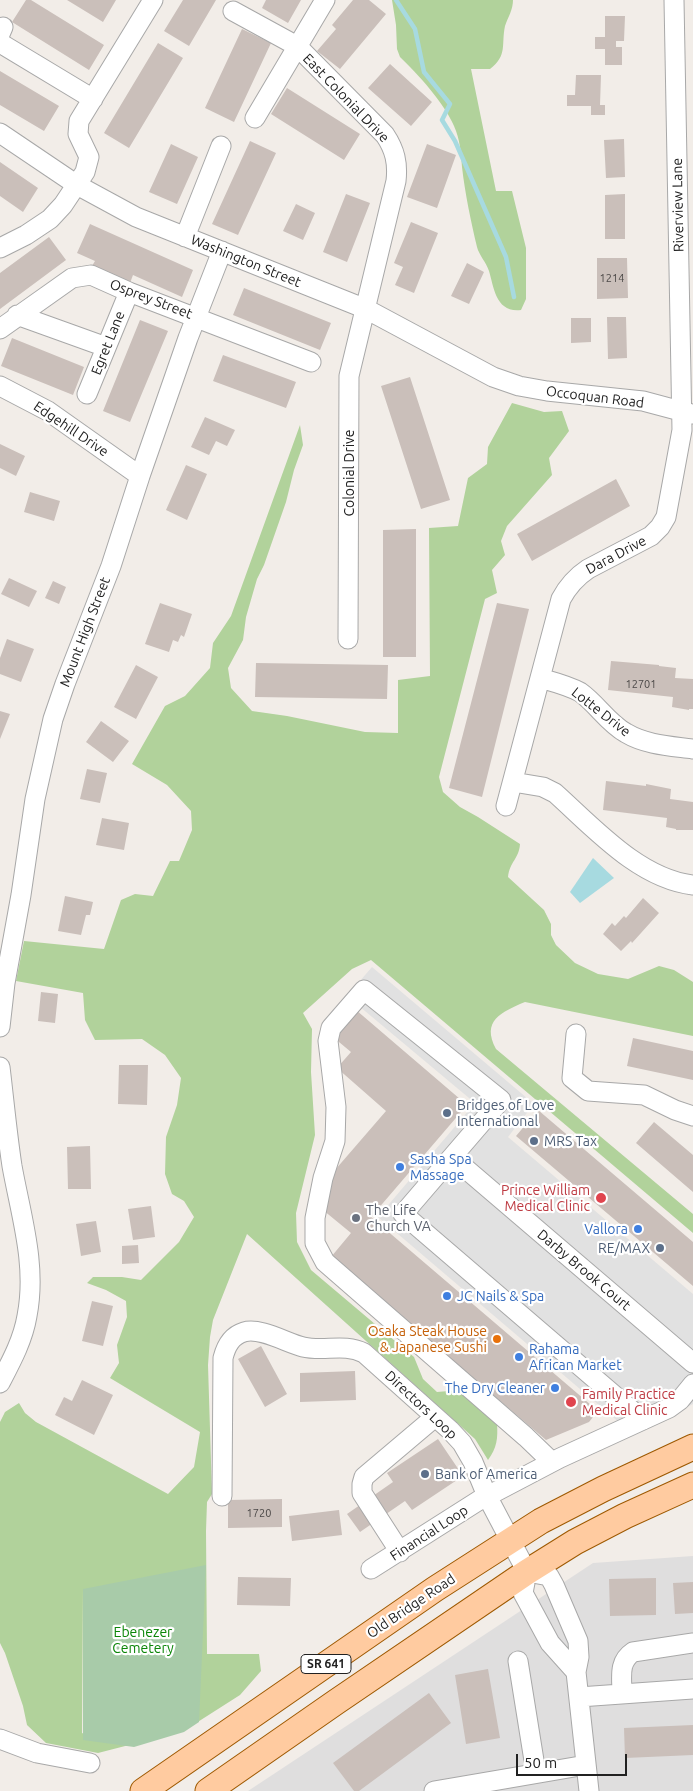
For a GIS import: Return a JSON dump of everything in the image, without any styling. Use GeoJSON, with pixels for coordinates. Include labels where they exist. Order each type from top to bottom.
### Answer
{"type":"FeatureCollection","features":[{"type":"Feature","properties":{"kind":"main road","name":"Old Bridge Road"},"geometry":{"type":"LineString","coordinates":[[143,1791],[426,1595],[541,1520],[693,1447]]}},
{"type":"Feature","properties":{"kind":"main road","name":"SR 641"},"geometry":{"type":"LineString","coordinates":[[208,1791],[527,1572],[575,1542],[625,1516],[693,1485]]}},
{"type":"Feature","properties":{"kind":"street"},"geometry":{"type":"LineString","coordinates":[[0,248],[26,235],[50,219],[63,205],[87,169],[89,156],[78,134],[79,121],[153,0]]}},
{"type":"Feature","properties":{"kind":"street"},"geometry":{"type":"LineString","coordinates":[[255,118],[325,0]]}},
{"type":"Feature","properties":{"kind":"street","name":"Riverview Lane"},"geometry":{"type":"LineString","coordinates":[[674,0],[686,248],[681,382],[689,408]]}},
{"type":"Feature","properties":{"kind":"street","name":"East Colonial Drive"},"geometry":{"type":"LineString","coordinates":[[234,11],[297,46],[385,135],[391,144],[396,156],[398,170],[366,309]]}},
{"type":"Feature","properties":{"kind":"street"},"geometry":{"type":"LineString","coordinates":[[1,35],[93,99]]}},
{"type":"Feature","properties":{"kind":"street","name":"Washington Street"},"geometry":{"type":"LineString","coordinates":[[0,133],[77,184],[136,217],[366,309],[472,367],[498,378]]}},
{"type":"Feature","properties":{"kind":"street"},"geometry":{"type":"LineString","coordinates":[[185,237],[221,146]]}},
{"type":"Feature","properties":{"kind":"street","name":"Mount High Street"},"geometry":{"type":"LineString","coordinates":[[0,1027],[3,996],[35,800],[53,719],[111,566],[140,476],[196,316],[222,251]]}},
{"type":"Feature","properties":{"kind":"street","name":"Osprey Street"},"geometry":{"type":"LineString","coordinates":[[0,328],[72,278],[91,275],[129,292],[196,316],[311,362]]}},
{"type":"Feature","properties":{"kind":"street","name":"Egret Lane"},"geometry":{"type":"LineString","coordinates":[[87,394],[129,292]]}},
{"type":"Feature","properties":{"kind":"street","name":"Colonial Drive"},"geometry":{"type":"LineString","coordinates":[[348,639],[349,376],[366,309]]}},
{"type":"Feature","properties":{"kind":"street"},"geometry":{"type":"LineString","coordinates":[[17,316],[106,347]]}},
{"type":"Feature","properties":{"kind":"street","name":"Occoquan Road"},"geometry":{"type":"LineString","coordinates":[[498,378],[520,386],[547,391],[689,408]]}},
{"type":"Feature","properties":{"kind":"street","name":"Edgehill Drive"},"geometry":{"type":"LineString","coordinates":[[0,386],[48,411],[140,476]]}},
{"type":"Feature","properties":{"kind":"street","name":"Dara Drive"},"geometry":{"type":"LineString","coordinates":[[506,806],[561,599],[568,586],[588,569],[651,536],[660,527],[666,517],[682,430],[689,408]]}},
{"type":"Feature","properties":{"kind":"street","name":"Lotte Drive"},"geometry":{"type":"LineString","coordinates":[[540,678],[560,683],[581,693],[624,733],[660,745],[693,749]]}},
{"type":"Feature","properties":{"kind":"street"},"geometry":{"type":"LineString","coordinates":[[513,782],[543,787],[555,793],[622,853],[658,875],[693,886]]}},
{"type":"Feature","properties":{"kind":"street"},"geometry":{"type":"LineString","coordinates":[[552,1462],[526,1437],[325,1262],[315,1243],[315,1218],[318,1202],[323,1178],[335,1141],[336,1107],[328,1041],[331,1028],[364,990],[501,1100],[403,1214],[643,1420]]}},
{"type":"Feature","properties":{"kind":"street"},"geometry":{"type":"LineString","coordinates":[[576,1034],[572,1078],[588,1091],[644,1095],[675,1110],[693,1116]]}},
{"type":"Feature","properties":{"kind":"street"},"geometry":{"type":"LineString","coordinates":[[0,1068],[12,1167],[24,1221],[30,1271],[28,1309],[24,1328],[11,1364],[0,1383]]}},
{"type":"Feature","properties":{"kind":"street","name":"Darby Brook Court"},"geometry":{"type":"LineString","coordinates":[[452,1157],[693,1363]]}},
{"type":"Feature","properties":{"kind":"street","name":"Directors Loop"},"geometry":{"type":"LineString","coordinates":[[222,1496],[223,1358],[226,1346],[234,1337],[244,1332],[254,1331],[305,1348],[345,1347],[356,1349],[364,1353],[450,1430],[462,1444],[473,1462],[487,1496],[527,1572]]}},
{"type":"Feature","properties":{"kind":"street","name":"Financial Loop"},"geometry":{"type":"LineString","coordinates":[[371,1569],[487,1496],[552,1462],[669,1408],[680,1400],[693,1384]]}},
{"type":"Feature","properties":{"kind":"street"},"geometry":{"type":"LineString","coordinates":[[400,1552],[362,1494],[364,1476],[435,1417]]}},
{"type":"Feature","properties":{"kind":"street"},"geometry":{"type":"LineString","coordinates":[[576,1672],[550,1643],[523,1593],[527,1572],[549,1576],[578,1641],[579,1657],[576,1672],[589,1791]]}},
{"type":"Feature","properties":{"kind":"street"},"geometry":{"type":"LineString","coordinates":[[622,1694],[622,1668],[626,1656],[633,1652],[693,1643]]}},
{"type":"Feature","properties":{"kind":"street"},"geometry":{"type":"LineString","coordinates":[[518,1662],[536,1773]]}},
{"type":"Feature","properties":{"kind":"street"},"geometry":{"type":"LineString","coordinates":[[578,1697],[693,1689]]}},
{"type":"Feature","properties":{"kind":"street"},"geometry":{"type":"LineString","coordinates":[[0,1739],[43,1754],[90,1763]]}},
{"type":"Feature","properties":{"kind":"street"},"geometry":{"type":"LineString","coordinates":[[434,1791],[586,1765]]}},
{"type":"Feature","properties":{"kind":"shaded area"},"geometry":{"type":"Polygon","coordinates":[[[372,967],[534,1104],[508,1137],[693,1294],[693,1404],[634,1435],[378,1217],[475,1103],[347,996],[372,967]]]}},
{"type":"Feature","properties":{"kind":"shaded area"},"geometry":{"type":"Polygon","coordinates":[[[693,1556],[693,1791],[248,1791],[593,1563],[693,1556]]]}},
{"type":"Feature","properties":{"kind":"green space"},"geometry":{"type":"Polygon","coordinates":[[[392,0],[513,0],[505,26],[502,54],[496,64],[490,69],[471,69],[496,191],[512,191],[526,248],[526,299],[521,310],[506,308],[495,292],[488,268],[477,247],[466,197],[460,146],[456,131],[450,117],[437,99],[400,57],[397,49],[392,0]]]}},
{"type":"Feature","properties":{"kind":"green space"},"geometry":{"type":"Polygon","coordinates":[[[512,403],[544,412],[562,411],[569,431],[549,458],[552,475],[507,526],[501,541],[505,555],[492,570],[497,593],[485,599],[439,777],[443,792],[460,807],[520,844],[508,877],[544,910],[551,924],[551,935],[556,945],[575,963],[598,974],[628,979],[659,966],[674,970],[693,982],[693,1036],[525,1002],[501,1014],[496,1019],[492,1024],[492,1039],[496,1049],[693,1214],[693,1233],[371,960],[352,969],[303,1013],[312,1029],[311,1072],[315,1135],[296,1213],[297,1242],[311,1270],[414,1357],[423,1379],[437,1392],[461,1390],[497,1424],[495,1447],[488,1460],[475,1439],[247,1234],[213,1320],[210,1337],[208,1365],[212,1494],[207,1502],[206,1531],[207,1654],[259,1654],[261,1671],[240,1695],[193,1725],[174,1727],[115,1589],[83,1589],[82,1733],[100,1741],[133,1744],[98,1753],[46,1743],[27,1725],[23,1706],[0,1643],[0,1422],[5,1412],[19,1403],[25,1413],[36,1422],[168,1494],[194,1467],[200,1432],[110,1378],[119,1363],[117,1345],[127,1317],[126,1301],[106,1290],[87,1283],[93,1277],[122,1277],[141,1280],[179,1242],[194,1217],[184,1201],[172,1194],[165,1174],[166,1137],[177,1105],[181,1078],[165,1055],[142,1039],[95,1040],[85,1020],[83,993],[16,981],[24,941],[104,949],[121,900],[135,894],[153,896],[170,861],[179,861],[192,830],[191,811],[167,785],[132,764],[165,706],[185,696],[210,668],[213,643],[231,616],[300,425],[303,445],[286,502],[264,565],[257,579],[246,617],[243,640],[228,668],[231,688],[252,711],[365,732],[398,733],[398,680],[430,676],[429,528],[458,526],[468,478],[487,464],[488,447],[512,403]]]}},
{"type":"Feature","properties":{"kind":"green space","name":"Ebenezer Cemetery"},"geometry":{"type":"Polygon","coordinates":[[[206,1565],[199,1722],[184,1732],[134,1747],[83,1740],[83,1589],[206,1565]]]}},
{"type":"Feature","properties":{"kind":"water"},"geometry":{"type":"Polygon","coordinates":[[[593,858],[614,878],[580,903],[570,892],[593,858]]]}},
{"type":"Feature","properties":{"kind":"building"},"geometry":{"type":"Polygon","coordinates":[[[26,0],[31,0],[104,45],[89,70],[12,22],[26,0]]]}},
{"type":"Feature","properties":{"kind":"building"},"geometry":{"type":"Polygon","coordinates":[[[67,0],[116,0],[103,22],[67,0]]]}},
{"type":"Feature","properties":{"kind":"building"},"geometry":{"type":"Polygon","coordinates":[[[183,0],[216,0],[189,46],[164,31],[183,0]]]}},
{"type":"Feature","properties":{"kind":"building"},"geometry":{"type":"Polygon","coordinates":[[[266,0],[301,0],[288,23],[262,8],[266,0]]]}},
{"type":"Feature","properties":{"kind":"building"},"geometry":{"type":"Polygon","coordinates":[[[353,0],[369,0],[386,14],[340,69],[317,51],[336,29],[332,25],[353,0]]]}},
{"type":"Feature","properties":{"kind":"building"},"geometry":{"type":"Polygon","coordinates":[[[605,16],[625,16],[624,41],[616,41],[616,47],[622,47],[622,65],[605,65],[605,49],[595,49],[595,37],[605,37],[605,16]]]}},
{"type":"Feature","properties":{"kind":"building"},"geometry":{"type":"Polygon","coordinates":[[[242,29],[271,43],[234,122],[205,108],[242,29]]]}},
{"type":"Feature","properties":{"kind":"building"},"geometry":{"type":"Polygon","coordinates":[[[158,43],[183,58],[129,148],[104,133],[158,43]]]}},
{"type":"Feature","properties":{"kind":"building"},"geometry":{"type":"Polygon","coordinates":[[[390,64],[432,102],[411,126],[368,88],[390,64]]]}},
{"type":"Feature","properties":{"kind":"building"},"geometry":{"type":"Polygon","coordinates":[[[0,71],[59,106],[44,131],[0,105],[0,71]]]}},
{"type":"Feature","properties":{"kind":"building"},"geometry":{"type":"Polygon","coordinates":[[[576,75],[601,75],[600,105],[605,105],[605,115],[591,115],[591,106],[567,106],[567,95],[575,95],[576,75]]]}},
{"type":"Feature","properties":{"kind":"building"},"geometry":{"type":"Polygon","coordinates":[[[287,88],[360,134],[344,160],[271,114],[287,88]]]}},
{"type":"Feature","properties":{"kind":"building"},"geometry":{"type":"Polygon","coordinates":[[[624,139],[625,177],[606,178],[604,140],[624,139]]]}},
{"type":"Feature","properties":{"kind":"building"},"geometry":{"type":"Polygon","coordinates":[[[250,141],[276,153],[238,235],[212,224],[250,141]]]}},
{"type":"Feature","properties":{"kind":"building"},"geometry":{"type":"Polygon","coordinates":[[[171,144],[198,157],[177,204],[149,192],[171,144]]]}},
{"type":"Feature","properties":{"kind":"building"},"geometry":{"type":"Polygon","coordinates":[[[427,144],[456,155],[437,208],[407,197],[427,144]]]}},
{"type":"Feature","properties":{"kind":"building"},"geometry":{"type":"Polygon","coordinates":[[[0,162],[38,188],[23,212],[0,196],[0,162]]]}},
{"type":"Feature","properties":{"kind":"building"},"geometry":{"type":"Polygon","coordinates":[[[346,194],[370,203],[347,262],[323,252],[346,194]]]}},
{"type":"Feature","properties":{"kind":"building"},"geometry":{"type":"Polygon","coordinates":[[[625,194],[625,239],[605,239],[605,195],[625,194]]]}},
{"type":"Feature","properties":{"kind":"building"},"geometry":{"type":"Polygon","coordinates":[[[296,204],[315,213],[303,240],[283,231],[296,204]]]}},
{"type":"Feature","properties":{"kind":"building"},"geometry":{"type":"Polygon","coordinates":[[[411,222],[438,233],[414,293],[395,285],[403,267],[394,263],[411,222]]]}},
{"type":"Feature","properties":{"kind":"building"},"geometry":{"type":"Polygon","coordinates":[[[90,224],[193,270],[182,297],[133,275],[130,283],[92,266],[95,261],[77,253],[90,224]]]}},
{"type":"Feature","properties":{"kind":"building"},"geometry":{"type":"Polygon","coordinates":[[[49,237],[66,260],[0,309],[0,273],[49,237]]]}},
{"type":"Feature","properties":{"kind":"building"},"geometry":{"type":"Polygon","coordinates":[[[597,258],[627,258],[628,298],[597,299],[597,258]]]}},
{"type":"Feature","properties":{"kind":"building"},"geometry":{"type":"Polygon","coordinates":[[[467,263],[484,272],[469,304],[451,296],[467,263]]]}},
{"type":"Feature","properties":{"kind":"building"},"geometry":{"type":"Polygon","coordinates":[[[244,288],[331,323],[320,350],[233,315],[244,288]]]}},
{"type":"Feature","properties":{"kind":"building"},"geometry":{"type":"Polygon","coordinates":[[[607,317],[626,317],[627,358],[608,359],[607,317]]]}},
{"type":"Feature","properties":{"kind":"building"},"geometry":{"type":"Polygon","coordinates":[[[571,318],[591,318],[591,342],[571,343],[571,318]]]}},
{"type":"Feature","properties":{"kind":"building"},"geometry":{"type":"Polygon","coordinates":[[[140,320],[168,331],[130,422],[103,411],[140,320]]]}},
{"type":"Feature","properties":{"kind":"building"},"geometry":{"type":"Polygon","coordinates":[[[12,338],[84,367],[73,395],[1,366],[12,338]]]}},
{"type":"Feature","properties":{"kind":"building"},"geometry":{"type":"Polygon","coordinates":[[[223,355],[296,382],[286,408],[213,381],[223,355]]]}},
{"type":"Feature","properties":{"kind":"building"},"geometry":{"type":"Polygon","coordinates":[[[410,377],[450,500],[421,509],[381,386],[410,377]]]}},
{"type":"Feature","properties":{"kind":"building"},"geometry":{"type":"Polygon","coordinates":[[[205,417],[235,430],[227,446],[216,441],[209,455],[191,447],[205,417]]]}},
{"type":"Feature","properties":{"kind":"building"},"geometry":{"type":"Polygon","coordinates":[[[0,444],[25,456],[16,476],[0,468],[0,444]]]}},
{"type":"Feature","properties":{"kind":"building"},"geometry":{"type":"Polygon","coordinates":[[[186,465],[207,474],[187,520],[166,510],[186,465]]]}},
{"type":"Feature","properties":{"kind":"building"},"geometry":{"type":"Polygon","coordinates":[[[616,479],[630,506],[532,561],[517,534],[616,479]]]}},
{"type":"Feature","properties":{"kind":"building"},"geometry":{"type":"Polygon","coordinates":[[[30,492],[60,501],[54,521],[24,512],[30,492]]]}},
{"type":"Feature","properties":{"kind":"building"},"geometry":{"type":"Polygon","coordinates":[[[416,529],[416,657],[383,657],[383,530],[416,529]]]}},
{"type":"Feature","properties":{"kind":"building"},"geometry":{"type":"Polygon","coordinates":[[[9,578],[37,591],[29,607],[1,594],[9,578]]]}},
{"type":"Feature","properties":{"kind":"building"},"geometry":{"type":"Polygon","coordinates":[[[53,581],[66,587],[59,604],[45,598],[53,581]]]}},
{"type":"Feature","properties":{"kind":"building"},"geometry":{"type":"Polygon","coordinates":[[[160,603],[192,614],[184,637],[181,635],[178,642],[173,640],[169,652],[145,644],[160,603]]]}},
{"type":"Feature","properties":{"kind":"building"},"geometry":{"type":"Polygon","coordinates":[[[497,603],[529,609],[482,797],[449,788],[497,603]]]}},
{"type":"Feature","properties":{"kind":"building"},"geometry":{"type":"Polygon","coordinates":[[[7,639],[34,649],[21,682],[0,674],[0,658],[7,639]]]}},
{"type":"Feature","properties":{"kind":"building"},"geometry":{"type":"Polygon","coordinates":[[[611,661],[676,668],[675,678],[693,679],[693,709],[672,707],[673,697],[608,690],[611,661]]]}},
{"type":"Feature","properties":{"kind":"building"},"geometry":{"type":"Polygon","coordinates":[[[256,663],[388,665],[387,699],[255,697],[256,663]]]}},
{"type":"Feature","properties":{"kind":"building"},"geometry":{"type":"Polygon","coordinates":[[[136,665],[158,677],[136,719],[114,707],[136,665]]]}},
{"type":"Feature","properties":{"kind":"building"},"geometry":{"type":"Polygon","coordinates":[[[0,711],[10,714],[0,739],[0,711]]]}},
{"type":"Feature","properties":{"kind":"building"},"geometry":{"type":"Polygon","coordinates":[[[101,721],[129,741],[113,762],[86,742],[101,721]]]}},
{"type":"Feature","properties":{"kind":"building"},"geometry":{"type":"Polygon","coordinates":[[[87,769],[107,773],[100,803],[80,799],[87,769]]]}},
{"type":"Feature","properties":{"kind":"building"},"geometry":{"type":"Polygon","coordinates":[[[606,781],[646,786],[646,784],[671,789],[670,799],[693,802],[693,830],[676,830],[666,827],[667,818],[603,810],[606,781]]]}},
{"type":"Feature","properties":{"kind":"building"},"geometry":{"type":"Polygon","coordinates":[[[102,818],[129,823],[124,850],[96,845],[102,818]]]}},
{"type":"Feature","properties":{"kind":"building"},"geometry":{"type":"Polygon","coordinates":[[[65,896],[93,902],[90,915],[86,915],[81,935],[58,931],[65,896]]]}},
{"type":"Feature","properties":{"kind":"building"},"geometry":{"type":"Polygon","coordinates":[[[643,898],[659,913],[632,943],[631,941],[621,951],[603,934],[612,923],[615,926],[624,916],[626,918],[643,898]]]}},
{"type":"Feature","properties":{"kind":"building"},"geometry":{"type":"Polygon","coordinates":[[[41,992],[58,994],[55,1023],[38,1021],[41,992]]]}},
{"type":"Feature","properties":{"kind":"building"},"geometry":{"type":"Polygon","coordinates":[[[356,1010],[467,1105],[371,1217],[598,1411],[589,1422],[546,1440],[331,1257],[351,1233],[323,1210],[335,1170],[386,1111],[337,1068],[351,1052],[333,1037],[356,1010]]]}},
{"type":"Feature","properties":{"kind":"building"},"geometry":{"type":"Polygon","coordinates":[[[633,1038],[693,1051],[693,1080],[627,1066],[633,1038]]]}},
{"type":"Feature","properties":{"kind":"building"},"geometry":{"type":"Polygon","coordinates":[[[119,1065],[148,1065],[147,1105],[118,1104],[119,1065]]]}},
{"type":"Feature","properties":{"kind":"building"},"geometry":{"type":"Polygon","coordinates":[[[538,1110],[693,1242],[693,1286],[516,1136],[538,1110]]]}},
{"type":"Feature","properties":{"kind":"building"},"geometry":{"type":"Polygon","coordinates":[[[654,1122],[693,1155],[693,1192],[636,1143],[654,1122]]]}},
{"type":"Feature","properties":{"kind":"building"},"geometry":{"type":"Polygon","coordinates":[[[90,1146],[91,1189],[68,1189],[67,1147],[90,1146]]]}},
{"type":"Feature","properties":{"kind":"building"},"geometry":{"type":"Polygon","coordinates":[[[151,1206],[155,1237],[133,1240],[128,1209],[151,1206]]]}},
{"type":"Feature","properties":{"kind":"building"},"geometry":{"type":"Polygon","coordinates":[[[96,1221],[101,1252],[81,1256],[76,1224],[96,1221]]]}},
{"type":"Feature","properties":{"kind":"building"},"geometry":{"type":"Polygon","coordinates":[[[138,1245],[139,1263],[122,1264],[122,1246],[138,1245]]]}},
{"type":"Feature","properties":{"kind":"building"},"geometry":{"type":"Polygon","coordinates":[[[92,1301],[113,1306],[103,1346],[82,1341],[92,1301]]]}},
{"type":"Feature","properties":{"kind":"building"},"geometry":{"type":"Polygon","coordinates":[[[261,1346],[287,1394],[265,1407],[238,1359],[261,1346]]]}},
{"type":"Feature","properties":{"kind":"building"},"geometry":{"type":"Polygon","coordinates":[[[355,1371],[356,1400],[300,1402],[300,1373],[355,1371]]]}},
{"type":"Feature","properties":{"kind":"building"},"geometry":{"type":"Polygon","coordinates":[[[82,1380],[113,1395],[94,1435],[55,1415],[64,1397],[72,1401],[82,1380]]]}},
{"type":"Feature","properties":{"kind":"building","name":"Bank of America"},"geometry":{"type":"Polygon","coordinates":[[[438,1439],[463,1476],[412,1510],[405,1501],[360,1532],[347,1514],[393,1482],[387,1473],[438,1439]]]}},
{"type":"Feature","properties":{"kind":"building"},"geometry":{"type":"Polygon","coordinates":[[[282,1499],[282,1527],[228,1528],[228,1500],[282,1499]]]}},
{"type":"Feature","properties":{"kind":"building"},"geometry":{"type":"Polygon","coordinates":[[[339,1510],[342,1535],[292,1541],[289,1516],[339,1510]]]}},
{"type":"Feature","properties":{"kind":"building"},"geometry":{"type":"Polygon","coordinates":[[[238,1577],[291,1578],[290,1606],[237,1605],[238,1577]]]}},
{"type":"Feature","properties":{"kind":"building"},"geometry":{"type":"Polygon","coordinates":[[[656,1578],[656,1615],[610,1616],[609,1579],[656,1578]]]}},
{"type":"Feature","properties":{"kind":"building"},"geometry":{"type":"Polygon","coordinates":[[[693,1582],[693,1613],[675,1614],[673,1583],[693,1582]]]}},
{"type":"Feature","properties":{"kind":"building"},"geometry":{"type":"Polygon","coordinates":[[[488,1669],[500,1738],[466,1744],[455,1675],[488,1669]]]}},
{"type":"Feature","properties":{"kind":"building"},"geometry":{"type":"Polygon","coordinates":[[[429,1693],[451,1723],[359,1791],[354,1791],[333,1763],[429,1693]]]}},
{"type":"Feature","properties":{"kind":"building"},"geometry":{"type":"Polygon","coordinates":[[[693,1725],[693,1755],[625,1758],[624,1728],[693,1725]]]}},
{"type":"Feature","properties":{"kind":"waterway"},"geometry":{"type":"LineString","coordinates":[[396,0],[415,29],[424,72],[450,104],[442,120],[455,141],[506,257],[514,297]]}},
{"type":"Feature","properties":{"kind":"place","name":"Bridges of Love International"},"geometry":{"type":"Point","coordinates":[447,1113]}},
{"type":"Feature","properties":{"kind":"place","name":"MRS Tax"},"geometry":{"type":"Point","coordinates":[534,1141]}},
{"type":"Feature","properties":{"kind":"place","name":"Sasha Spa Massage"},"geometry":{"type":"Point","coordinates":[400,1167]}},
{"type":"Feature","properties":{"kind":"place","name":"Prince William Medical Clinic"},"geometry":{"type":"Point","coordinates":[601,1198]}},
{"type":"Feature","properties":{"kind":"place","name":"The Life Church VA"},"geometry":{"type":"Point","coordinates":[356,1218]}},
{"type":"Feature","properties":{"kind":"place","name":"Vallora"},"geometry":{"type":"Point","coordinates":[638,1229]}},
{"type":"Feature","properties":{"kind":"place","name":"RE/MAX"},"geometry":{"type":"Point","coordinates":[660,1248]}},
{"type":"Feature","properties":{"kind":"place","name":"JC Nails & Spa"},"geometry":{"type":"Point","coordinates":[447,1296]}},
{"type":"Feature","properties":{"kind":"place","name":"Osaka Steak House & Japanese Sushi"},"geometry":{"type":"Point","coordinates":[497,1339]}},
{"type":"Feature","properties":{"kind":"place","name":"Rahama African Market"},"geometry":{"type":"Point","coordinates":[519,1357]}},
{"type":"Feature","properties":{"kind":"place","name":"The Dry Cleaner"},"geometry":{"type":"Point","coordinates":[555,1388]}},
{"type":"Feature","properties":{"kind":"place","name":"Family Practice Medical Clinic"},"geometry":{"type":"Point","coordinates":[571,1402]}},
{"type":"Feature","properties":{"kind":"place","name":"Bank of America"},"geometry":{"type":"Point","coordinates":[425,1474]}}]}
